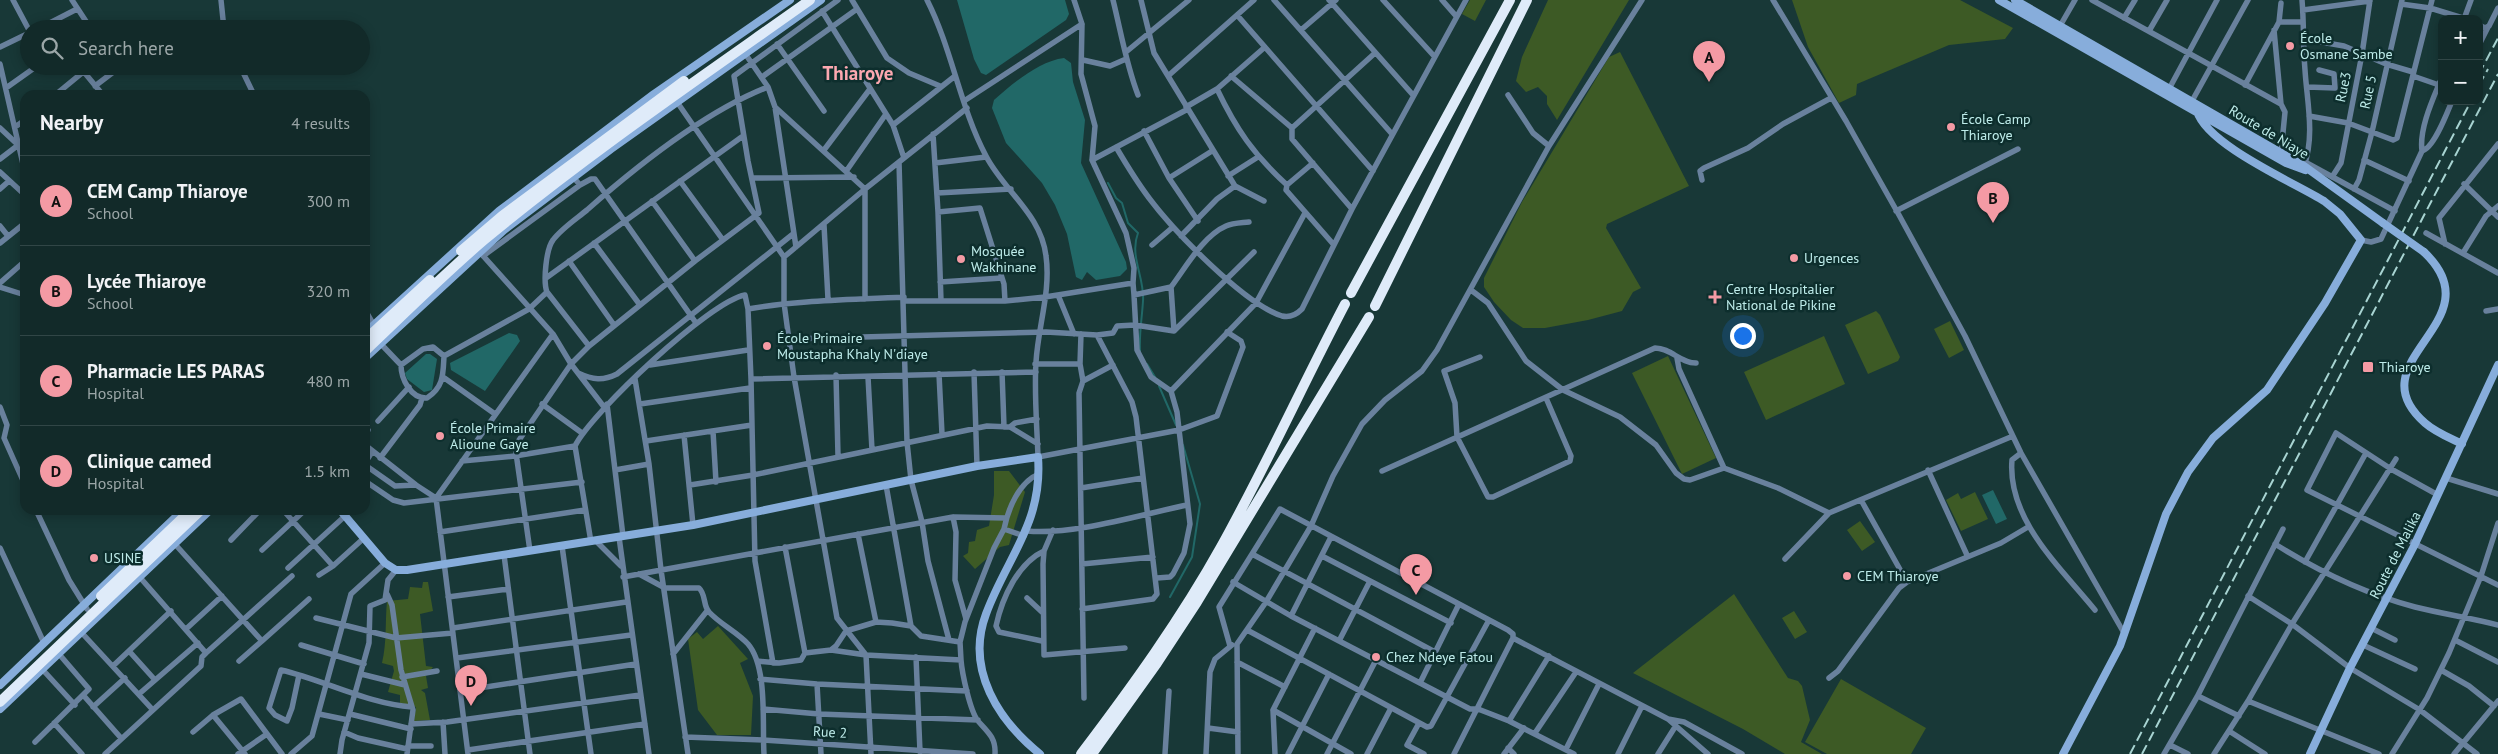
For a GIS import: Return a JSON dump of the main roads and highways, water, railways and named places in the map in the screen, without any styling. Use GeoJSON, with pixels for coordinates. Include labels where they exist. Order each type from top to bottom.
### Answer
{"type":"FeatureCollection","features":[{"type":"Feature","properties":{"kind":"highway"},"geometry":{"type":"LineString","coordinates":[[370,346],[476,246],[500,213],[799,0]]}},
{"type":"Feature","properties":{"kind":"highway"},"geometry":{"type":"LineString","coordinates":[[370,334],[375,327],[476,246],[810,0]]}},
{"type":"Feature","properties":{"kind":"highway"},"geometry":{"type":"LineString","coordinates":[[1375,306],[1527,0]]}},
{"type":"Feature","properties":{"kind":"highway"},"geometry":{"type":"LineString","coordinates":[[1518,18],[1528,11],[1535,0]]}},
{"type":"Feature","properties":{"kind":"highway"},"geometry":{"type":"LineString","coordinates":[[1351,293],[1508,2]]}},
{"type":"Feature","properties":{"kind":"highway"},"geometry":{"type":"LineString","coordinates":[[1081,754],[1148,661],[1206,574],[1262,470],[1346,304]]}},
{"type":"Feature","properties":{"kind":"highway"},"geometry":{"type":"LineString","coordinates":[[1092,754],[1157,663],[1197,602],[1369,316]]}},
{"type":"Feature","properties":{"kind":"highway"},"geometry":{"type":"LineString","coordinates":[[0,692],[85,607],[186,515]]}},
{"type":"Feature","properties":{"kind":"highway"},"geometry":{"type":"LineString","coordinates":[[0,702],[138,574],[196,515]]}},
{"type":"Feature","properties":{"kind":"water"},"geometry":{"type":"Polygon","coordinates":[[[957,0],[1065,0],[1069,14],[1066,20],[986,75],[981,73],[974,59],[957,0]]]}},
{"type":"Feature","properties":{"kind":"water"},"geometry":{"type":"Polygon","coordinates":[[[1064,58],[1071,63],[1073,82],[1085,120],[1081,163],[1126,262],[1127,269],[1120,276],[1096,280],[1087,272],[1082,280],[1076,277],[1067,234],[1055,205],[1042,183],[1006,143],[992,108],[994,100],[1026,74],[1045,64],[1064,58]]]}},
{"type":"Feature","properties":{"kind":"water"},"geometry":{"type":"Polygon","coordinates":[[[509,333],[517,335],[520,341],[485,391],[451,370],[450,363],[509,333]]]}},
{"type":"Feature","properties":{"kind":"water"},"geometry":{"type":"Polygon","coordinates":[[[426,354],[430,354],[437,359],[432,390],[424,392],[407,379],[405,373],[426,354]]]}},
{"type":"Feature","properties":{"kind":"water"},"geometry":{"type":"Polygon","coordinates":[[[1993,490],[2007,519],[1996,524],[1982,495],[1993,490]]]}},
{"type":"Feature","properties":{"kind":"waterway"},"geometry":{"type":"LineString","coordinates":[[1108,183],[1116,198],[1122,203],[1128,223],[1138,233],[1135,250],[1143,292],[1140,351]]}},
{"type":"Feature","properties":{"kind":"waterway"},"geometry":{"type":"LineString","coordinates":[[1147,364],[1155,377]]}},
{"type":"Feature","properties":{"kind":"waterway"},"geometry":{"type":"LineString","coordinates":[[1159,386],[1176,425]]}},
{"type":"Feature","properties":{"kind":"waterway"},"geometry":{"type":"LineString","coordinates":[[1170,597],[1192,557],[1200,504],[1183,445]]}},
{"type":"Feature","properties":{"kind":"railway"},"geometry":{"type":"LineString","coordinates":[[2483,66],[2498,38]]}},
{"type":"Feature","properties":{"kind":"railway"},"geometry":{"type":"LineString","coordinates":[[2483,78],[2488,69]]}},
{"type":"Feature","properties":{"kind":"railway"},"geometry":{"type":"LineString","coordinates":[[2142,754],[2498,74]]}},
{"type":"Feature","properties":{"kind":"railway"},"geometry":{"type":"LineString","coordinates":[[2130,754],[2469,105]]}},
{"type":"Feature","properties":{"kind":"place","name":"École Osmane Sambe"},"geometry":{"type":"Point","coordinates":[2290,46]}},
{"type":"Feature","properties":{"kind":"place","name":"CEM Camp Thiaroye"},"geometry":{"type":"Point","coordinates":[1709,82]}},
{"type":"Feature","properties":{"kind":"place","name":"École Camp Thiaroye"},"geometry":{"type":"Point","coordinates":[1951,127]}},
{"type":"Feature","properties":{"kind":"place","name":"Lycée Thiaroye"},"geometry":{"type":"Point","coordinates":[1993,223]}},
{"type":"Feature","properties":{"kind":"place","name":"Urgences"},"geometry":{"type":"Point","coordinates":[1794,258]}},
{"type":"Feature","properties":{"kind":"place","name":"Mosquée Wakhinane"},"geometry":{"type":"Point","coordinates":[961,259]}},
{"type":"Feature","properties":{"kind":"place","name":"Centre Hospitalier National de Pikine"},"geometry":{"type":"Point","coordinates":[1715,297]}},
{"type":"Feature","properties":{"kind":"place","name":"École Primaire Moustapha Khaly N'diaye"},"geometry":{"type":"Point","coordinates":[767,346]}},
{"type":"Feature","properties":{"kind":"place","name":"Thiaroye"},"geometry":{"type":"Point","coordinates":[2368,367]}},
{"type":"Feature","properties":{"kind":"place","name":"École Primaire Alioune Gaye"},"geometry":{"type":"Point","coordinates":[440,436]}},
{"type":"Feature","properties":{"kind":"place","name":"USINE"},"geometry":{"type":"Point","coordinates":[94,558]}},
{"type":"Feature","properties":{"kind":"place","name":"CEM Thiaroye"},"geometry":{"type":"Point","coordinates":[1847,576]}},
{"type":"Feature","properties":{"kind":"place","name":"Pharmacie LES PARAS"},"geometry":{"type":"Point","coordinates":[1416,595]}},
{"type":"Feature","properties":{"kind":"place","name":"Chez Ndeye Fatou"},"geometry":{"type":"Point","coordinates":[1376,657]}},
{"type":"Feature","properties":{"kind":"place","name":"Clinique camed"},"geometry":{"type":"Point","coordinates":[471,706]}},
{"type":"Feature","properties":{"kind":"district","name":"Thiaroye"},"geometry":{"type":"Point","coordinates":[858,73]}}]}
